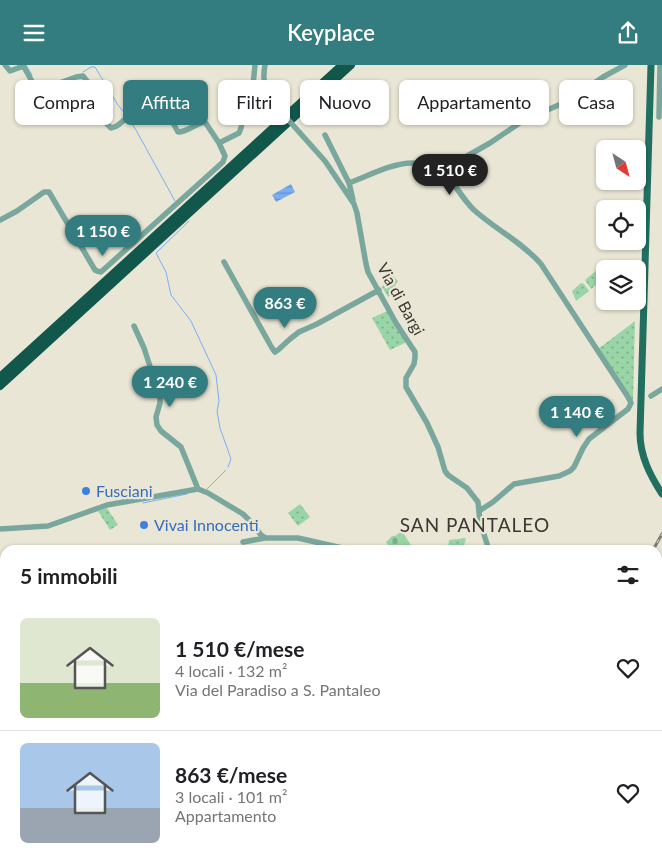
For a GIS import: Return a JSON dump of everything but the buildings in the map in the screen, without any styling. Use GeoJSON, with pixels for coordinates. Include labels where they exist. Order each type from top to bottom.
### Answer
{"type":"FeatureCollection","features":[{"type":"Feature","properties":{"kind":"highway"},"geometry":{"type":"LineString","coordinates":[[0,377],[342,65]]}},
{"type":"Feature","properties":{"kind":"highway"},"geometry":{"type":"LineString","coordinates":[[0,386],[351,65]]}},
{"type":"Feature","properties":{"kind":"main road"},"geometry":{"type":"LineString","coordinates":[[651,65],[640,433],[645,463],[662,494]]}},
{"type":"Feature","properties":{"kind":"street"},"geometry":{"type":"LineString","coordinates":[[0,220],[17,211],[44,192],[49,192],[95,270],[101,272],[222,162],[225,156],[205,122],[178,132],[162,102],[158,99],[129,115],[118,126],[110,128],[83,76],[37,88],[27,70],[23,67],[11,71],[4,65]]}},
{"type":"Feature","properties":{"kind":"street"},"geometry":{"type":"LineString","coordinates":[[218,143],[239,133],[244,114],[259,104],[253,85],[256,65]]}},
{"type":"Feature","properties":{"kind":"street","name":"Via di Bargi"},"geometry":{"type":"LineString","coordinates":[[265,65],[264,85],[268,96],[325,161],[354,204],[367,268],[414,352],[414,364],[405,380],[407,389],[427,423],[438,447],[445,471],[450,477],[467,488],[478,502],[481,526],[487,545]]}},
{"type":"Feature","properties":{"kind":"street"},"geometry":{"type":"LineString","coordinates":[[349,183],[379,171],[409,163],[444,169],[490,143],[524,120],[568,101],[603,77],[625,65]]}},
{"type":"Feature","properties":{"kind":"street"},"geometry":{"type":"LineString","coordinates":[[659,117],[660,65]]}},
{"type":"Feature","properties":{"kind":"street"},"geometry":{"type":"LineString","coordinates":[[325,135],[349,183],[354,204]]}},
{"type":"Feature","properties":{"kind":"street"},"geometry":{"type":"LineString","coordinates":[[444,169],[463,197],[474,209],[541,263],[631,403],[629,407],[592,436],[584,446],[576,465],[571,470],[559,476],[514,484],[495,501],[479,511]]}},
{"type":"Feature","properties":{"kind":"street"},"geometry":{"type":"LineString","coordinates":[[224,262],[275,352],[299,332],[379,290]]}},
{"type":"Feature","properties":{"kind":"street"},"geometry":{"type":"LineString","coordinates":[[134,325],[160,397],[156,417],[157,425],[161,431],[181,447],[198,489]]}},
{"type":"Feature","properties":{"kind":"street"},"geometry":{"type":"LineString","coordinates":[[651,396],[662,389]]}},
{"type":"Feature","properties":{"kind":"street"},"geometry":{"type":"LineString","coordinates":[[0,529],[48,526],[107,505],[198,489],[243,514],[258,532],[266,538]]}},
{"type":"Feature","properties":{"kind":"street"},"geometry":{"type":"LineString","coordinates":[[243,542],[282,537],[329,545]]}},
{"type":"Feature","properties":{"kind":"green space"},"geometry":{"type":"Polygon","coordinates":[[[596,271],[596,285],[591,289],[585,280],[596,271]]]}},
{"type":"Feature","properties":{"kind":"green space"},"geometry":{"type":"Polygon","coordinates":[[[391,274],[398,281],[394,287],[396,292],[388,297],[382,287],[391,274]]]}},
{"type":"Feature","properties":{"kind":"green space"},"geometry":{"type":"Polygon","coordinates":[[[581,283],[589,291],[576,301],[572,291],[581,283]]]}},
{"type":"Feature","properties":{"kind":"green space"},"geometry":{"type":"Polygon","coordinates":[[[387,311],[407,342],[390,350],[372,318],[387,311]]]}},
{"type":"Feature","properties":{"kind":"green space"},"geometry":{"type":"Polygon","coordinates":[[[635,321],[633,402],[598,349],[635,321]]]}},
{"type":"Feature","properties":{"kind":"green space"},"geometry":{"type":"Polygon","coordinates":[[[300,504],[310,517],[298,526],[288,513],[300,504]]]}},
{"type":"Feature","properties":{"kind":"green space"},"geometry":{"type":"Polygon","coordinates":[[[107,508],[118,525],[110,530],[98,511],[107,508]]]}},
{"type":"Feature","properties":{"kind":"green space"},"geometry":{"type":"Polygon","coordinates":[[[402,531],[411,545],[388,545],[386,542],[392,536],[402,531]]]}},
{"type":"Feature","properties":{"kind":"green space"},"geometry":{"type":"Polygon","coordinates":[[[466,538],[464,545],[448,545],[449,540],[466,538]]]}},
{"type":"Feature","properties":{"kind":"water"},"geometry":{"type":"Polygon","coordinates":[[[291,184],[295,192],[276,202],[272,195],[291,184]]]}},
{"type":"Feature","properties":{"kind":"waterway"},"geometry":{"type":"LineString","coordinates":[[26,65],[32,75]]}},
{"type":"Feature","properties":{"kind":"waterway"},"geometry":{"type":"LineString","coordinates":[[83,72],[91,67],[95,67],[123,111]]}},
{"type":"Feature","properties":{"kind":"waterway"},"geometry":{"type":"LineString","coordinates":[[133,125],[175,201]]}},
{"type":"Feature","properties":{"kind":"waterway"},"geometry":{"type":"LineString","coordinates":[[189,221],[156,253],[166,272],[171,295],[191,321],[216,375],[219,401],[217,411],[220,428],[231,459],[228,467]]}},
{"type":"Feature","properties":{"kind":"waterway"},"geometry":{"type":"LineString","coordinates":[[207,489],[226,470]]}},
{"type":"Feature","properties":{"kind":"waterway"},"geometry":{"type":"LineString","coordinates":[[143,503],[187,494]]}},
{"type":"Feature","properties":{"kind":"railway"},"geometry":{"type":"LineString","coordinates":[[656,545],[662,534]]}},
{"type":"Feature","properties":{"kind":"place","name":"Fusciani"},"geometry":{"type":"Point","coordinates":[86,491]}},
{"type":"Feature","properties":{"kind":"place","name":"Vivai Innocenti"},"geometry":{"type":"Point","coordinates":[144,525]}},
{"type":"Feature","properties":{"kind":"district","name":"SAN PANTALEO"},"geometry":{"type":"Point","coordinates":[475,525]}}]}
